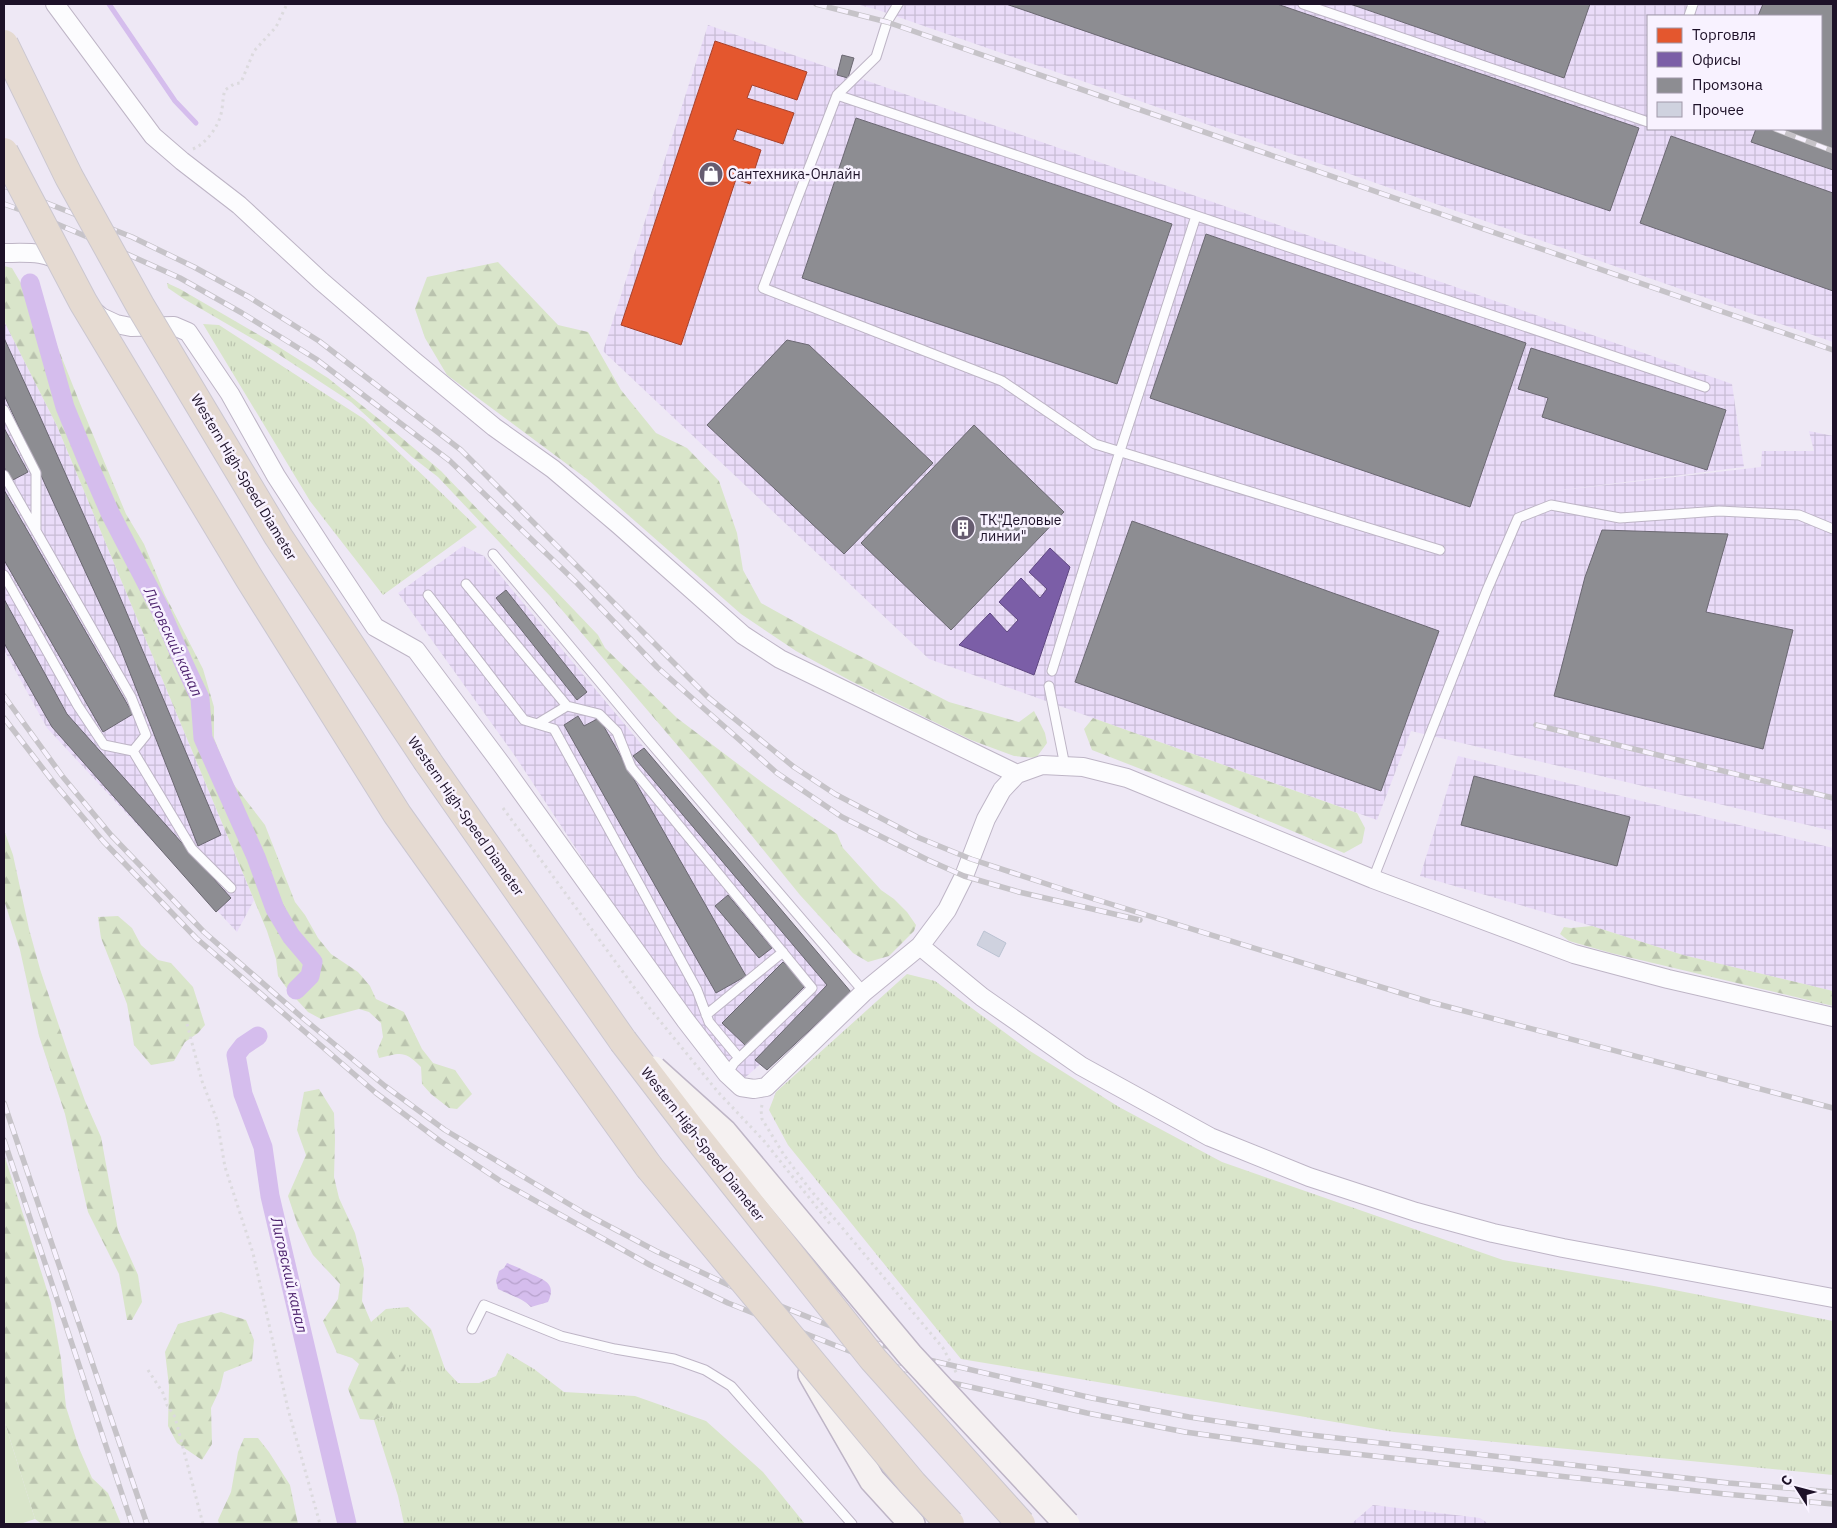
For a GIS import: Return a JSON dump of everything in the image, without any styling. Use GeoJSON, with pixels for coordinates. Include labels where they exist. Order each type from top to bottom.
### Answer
{"type":"FeatureCollection","features":[{"type":"Feature","properties":{"kind":"highway","name":"Western High-Speed Diameter"},"geometry":{"type":"LineString","coordinates":[[4,44],[69,177],[140,307],[278,536],[428,762],[623,1041],[689,1128],[873,1359],[1021,1524]]}},
{"type":"Feature","properties":{"kind":"highway"},"geometry":{"type":"LineString","coordinates":[[4,152],[83,302],[249,578],[398,814],[649,1167],[913,1484],[950,1524]]}},
{"type":"Feature","properties":{"kind":"main road"},"geometry":{"type":"LineString","coordinates":[[623,1041],[724,1132],[910,1355],[1067,1524]]}},
{"type":"Feature","properties":{"kind":"main road"},"geometry":{"type":"LineString","coordinates":[[790,1337],[872,1480],[912,1524]]}},
{"type":"Feature","properties":{"kind":"street"},"geometry":{"type":"LineString","coordinates":[[55,4],[153,136],[239,205],[321,281],[414,361],[494,427],[553,469],[619,525],[743,636],[780,659],[1017,774]]}},
{"type":"Feature","properties":{"kind":"street"},"geometry":{"type":"LineString","coordinates":[[4,253],[41,254],[59,260],[72,274],[92,309],[101,317],[116,324],[131,327],[174,326],[188,332],[230,394],[276,476],[375,627],[416,650],[508,773],[686,1021],[727,1074],[741,1087],[754,1089],[766,1087],[864,992],[920,946],[947,910],[964,876],[986,820],[1002,790],[1017,774],[1042,766],[1083,767],[1127,778],[1374,879],[1574,954],[1668,979],[1833,1017]]}},
{"type":"Feature","properties":{"kind":"street"},"geometry":{"type":"LineString","coordinates":[[920,946],[982,998],[1081,1066],[1210,1138],[1309,1177],[1416,1212],[1493,1233],[1563,1248],[1833,1298]]}},
{"type":"Feature","properties":{"kind":"lane"},"geometry":{"type":"LineString","coordinates":[[898,4],[887,22],[876,57],[837,95],[763,288],[1002,381],[1095,444],[1440,550]]}},
{"type":"Feature","properties":{"kind":"lane"},"geometry":{"type":"LineString","coordinates":[[1304,4],[1647,122]]}},
{"type":"Feature","properties":{"kind":"lane"},"geometry":{"type":"LineString","coordinates":[[837,95],[1705,387]]}},
{"type":"Feature","properties":{"kind":"lane"},"geometry":{"type":"LineString","coordinates":[[1052,671],[1196,216]]}},
{"type":"Feature","properties":{"kind":"lane"},"geometry":{"type":"LineString","coordinates":[[4,410],[36,473],[36,532]]}},
{"type":"Feature","properties":{"kind":"lane"},"geometry":{"type":"LineString","coordinates":[[4,476],[131,697],[146,735],[133,751]]}},
{"type":"Feature","properties":{"kind":"lane"},"geometry":{"type":"LineString","coordinates":[[1374,879],[1487,590],[1518,518],[1551,505],[1620,518],[1719,512],[1799,516],[1833,529]]}},
{"type":"Feature","properties":{"kind":"lane"},"geometry":{"type":"LineString","coordinates":[[493,554],[649,741],[864,992]]}},
{"type":"Feature","properties":{"kind":"lane"},"geometry":{"type":"LineString","coordinates":[[4,575],[78,706],[104,745],[133,751],[192,849],[232,888]]}},
{"type":"Feature","properties":{"kind":"lane"},"geometry":{"type":"LineString","coordinates":[[466,584],[567,706],[599,714],[617,732],[631,767],[812,988],[739,1058],[727,1074]]}},
{"type":"Feature","properties":{"kind":"lane"},"geometry":{"type":"LineString","coordinates":[[428,595],[524,720],[554,729],[697,990],[709,1022],[739,1058]]}},
{"type":"Feature","properties":{"kind":"lane"},"geometry":{"type":"LineString","coordinates":[[1049,686],[1065,766]]}},
{"type":"Feature","properties":{"kind":"lane"},"geometry":{"type":"LineString","coordinates":[[537,724],[567,706]]}},
{"type":"Feature","properties":{"kind":"lane"},"geometry":{"type":"LineString","coordinates":[[706,1015],[783,952]]}},
{"type":"Feature","properties":{"kind":"lane"},"geometry":{"type":"LineString","coordinates":[[472,1329],[484,1305],[561,1336],[674,1359],[705,1370],[731,1386],[852,1524]]}},
{"type":"Feature","properties":{"kind":"path"},"geometry":{"type":"LineString","coordinates":[[182,161],[185,153],[204,143],[214,129],[221,116],[225,90],[234,84],[240,83],[254,51],[276,27],[286,4]]}},
{"type":"Feature","properties":{"kind":"path"},"geometry":{"type":"LineString","coordinates":[[503,808],[648,1005],[718,1092],[765,1142],[832,1226]]}},
{"type":"Feature","properties":{"kind":"path"},"geometry":{"type":"LineString","coordinates":[[187,1024],[202,1081],[217,1120],[224,1167],[253,1253],[288,1409],[320,1524]]}},
{"type":"Feature","properties":{"kind":"path"},"geometry":{"type":"LineString","coordinates":[[766,1087],[761,1110],[762,1119],[784,1156],[943,1348]]}},
{"type":"Feature","properties":{"kind":"path"},"geometry":{"type":"LineString","coordinates":[[148,1370],[163,1393],[175,1417],[203,1524]]}},
{"type":"Feature","properties":{"kind":"path"},"geometry":{"type":"LineString","coordinates":[[951,1371],[957,1378]]}},
{"type":"Feature","properties":{"kind":"shaded area"},"geometry":{"type":"Polygon","coordinates":[[[856,4],[1833,4],[1833,342],[878,10],[856,4]]]}},
{"type":"Feature","properties":{"kind":"shaded area"},"geometry":{"type":"Polygon","coordinates":[[[708,25],[1732,384],[1744,467],[1546,492],[1761,467],[1762,451],[1814,451],[1809,431],[1833,436],[1833,831],[1411,731],[1377,820],[929,659],[603,351],[708,25]]]}},
{"type":"Feature","properties":{"kind":"shaded area"},"geometry":{"type":"Polygon","coordinates":[[[4,321],[57,426],[254,900],[237,932],[47,728],[4,650],[4,321]]]}},
{"type":"Feature","properties":{"kind":"shaded area"},"geometry":{"type":"Polygon","coordinates":[[[463,546],[484,556],[846,989],[740,1082],[629,929],[515,756],[398,593],[463,546]]]}},
{"type":"Feature","properties":{"kind":"shaded area"},"geometry":{"type":"Polygon","coordinates":[[[1458,756],[1833,848],[1833,991],[1683,955],[1592,926],[1420,876],[1458,756]]]}},
{"type":"Feature","properties":{"kind":"shaded area"},"geometry":{"type":"Polygon","coordinates":[[[1373,1505],[1480,1518],[1489,1524],[1351,1524],[1373,1505]]]}},
{"type":"Feature","properties":{"kind":"green space"},"geometry":{"type":"Polygon","coordinates":[[[498,262],[558,325],[588,332],[621,390],[656,433],[687,448],[719,481],[737,533],[743,570],[761,603],[949,702],[1019,722],[1034,711],[1045,733],[1047,743],[1036,758],[1014,756],[971,740],[851,681],[796,651],[741,614],[587,479],[447,375],[425,338],[415,309],[427,277],[498,262]]]}},
{"type":"Feature","properties":{"kind":"green space"},"geometry":{"type":"Polygon","coordinates":[[[4,266],[12,268],[56,343],[126,514],[144,544],[165,595],[203,669],[214,707],[214,738],[231,781],[265,825],[295,902],[318,938],[331,954],[358,972],[370,986],[376,999],[404,1012],[422,1049],[433,1063],[455,1070],[472,1094],[457,1109],[449,1108],[431,1094],[422,1084],[421,1067],[406,1055],[397,1054],[379,1058],[377,1051],[383,1037],[381,1023],[369,1012],[359,1009],[321,1019],[308,1012],[278,976],[276,959],[267,931],[57,426],[4,321],[4,266]]]}},
{"type":"Feature","properties":{"kind":"green space"},"geometry":{"type":"Polygon","coordinates":[[[167,283],[271,342],[328,378],[441,471],[598,635],[605,648],[677,718],[767,786],[837,834],[843,848],[881,890],[894,899],[907,912],[916,925],[914,931],[889,956],[868,962],[853,953],[800,895],[701,773],[550,596],[438,477],[412,457],[351,402],[272,350],[184,299],[168,288],[167,283]]]}},
{"type":"Feature","properties":{"kind":"green space"},"geometry":{"type":"Polygon","coordinates":[[[203,324],[219,325],[364,419],[477,527],[383,595],[310,501],[203,324]]]}},
{"type":"Feature","properties":{"kind":"green space"},"geometry":{"type":"Polygon","coordinates":[[[1093,718],[1357,813],[1365,828],[1362,843],[1344,853],[1205,794],[1092,750],[1084,729],[1093,718]]]}},
{"type":"Feature","properties":{"kind":"green space"},"geometry":{"type":"Polygon","coordinates":[[[4,830],[13,855],[40,969],[85,1101],[101,1137],[118,1230],[138,1275],[142,1302],[132,1320],[127,1320],[119,1274],[88,1212],[65,1114],[39,1036],[20,950],[4,900],[4,830]]]}},
{"type":"Feature","properties":{"kind":"green space"},"geometry":{"type":"Polygon","coordinates":[[[118,916],[132,928],[141,945],[158,960],[171,963],[193,987],[205,1025],[198,1033],[185,1042],[174,1061],[151,1065],[134,1045],[127,1004],[101,938],[98,917],[118,916]]]}},
{"type":"Feature","properties":{"kind":"green space"},"geometry":{"type":"Polygon","coordinates":[[[1592,926],[1683,955],[1833,991],[1833,1006],[1611,953],[1569,941],[1560,934],[1564,927],[1592,926]]]}},
{"type":"Feature","properties":{"kind":"green space"},"geometry":{"type":"Polygon","coordinates":[[[907,974],[935,981],[1030,1051],[1119,1107],[1222,1162],[1503,1260],[1654,1286],[1833,1321],[1833,1475],[1394,1432],[961,1359],[788,1145],[769,1110],[776,1092],[907,974]]]}},
{"type":"Feature","properties":{"kind":"green space"},"geometry":{"type":"Polygon","coordinates":[[[319,1089],[334,1113],[334,1177],[339,1198],[355,1233],[364,1269],[362,1301],[371,1322],[406,1365],[391,1411],[374,1420],[360,1419],[348,1389],[359,1364],[352,1358],[337,1353],[323,1321],[338,1299],[340,1284],[313,1255],[298,1226],[288,1196],[306,1155],[297,1130],[304,1092],[319,1089]]]}},
{"type":"Feature","properties":{"kind":"green space"},"geometry":{"type":"Polygon","coordinates":[[[4,1154],[51,1303],[61,1359],[66,1407],[79,1448],[92,1478],[108,1493],[121,1524],[42,1524],[35,1519],[4,1420],[4,1154]]]}},
{"type":"Feature","properties":{"kind":"green space"},"geometry":{"type":"Polygon","coordinates":[[[408,1307],[431,1329],[445,1369],[458,1383],[479,1383],[496,1376],[507,1353],[534,1369],[564,1392],[635,1396],[706,1421],[763,1472],[805,1524],[404,1524],[398,1496],[374,1420],[384,1416],[371,1322],[386,1309],[408,1307]]]}},
{"type":"Feature","properties":{"kind":"green space"},"geometry":{"type":"Polygon","coordinates":[[[221,1312],[246,1320],[254,1340],[252,1361],[224,1372],[220,1389],[211,1408],[212,1444],[202,1460],[177,1443],[168,1426],[169,1386],[165,1352],[178,1324],[221,1312]]]}},
{"type":"Feature","properties":{"kind":"green space"},"geometry":{"type":"Polygon","coordinates":[[[4,1420],[35,1519],[20,1524],[4,1524],[4,1420]]]}},
{"type":"Feature","properties":{"kind":"green space"},"geometry":{"type":"Polygon","coordinates":[[[244,1438],[258,1438],[290,1485],[298,1524],[219,1524],[218,1520],[231,1492],[238,1452],[244,1438]]]}},
{"type":"Feature","properties":{"kind":"water"},"geometry":{"type":"Polygon","coordinates":[[[507,1263],[548,1283],[551,1290],[548,1302],[531,1307],[520,1299],[498,1289],[496,1281],[499,1271],[507,1263]]]}},
{"type":"Feature","properties":{"kind":"building: Торговля"},"geometry":{"type":"Polygon","coordinates":[[[715,41],[807,72],[797,100],[752,85],[747,98],[794,113],[783,144],[737,129],[733,140],[761,150],[750,184],[736,179],[681,345],[621,325],[715,41]]]}},
{"type":"Feature","properties":{"kind":"building: Офисы"},"geometry":{"type":"Polygon","coordinates":[[[1050,548],[1070,567],[1034,675],[959,645],[990,613],[1007,632],[1018,620],[999,602],[1021,578],[1040,598],[1047,589],[1029,572],[1050,548]]]}},
{"type":"Feature","properties":{"kind":"building: Промзона"},"geometry":{"type":"Polygon","coordinates":[[[1006,4],[1277,4],[1639,128],[1610,211],[1006,4]]]}},
{"type":"Feature","properties":{"kind":"building: Промзона"},"geometry":{"type":"Polygon","coordinates":[[[1350,4],[1590,4],[1564,78],[1350,4]]]}},
{"type":"Feature","properties":{"kind":"building: Промзона"},"geometry":{"type":"Polygon","coordinates":[[[1763,4],[1833,4],[1833,170],[1751,142],[1756,130],[1822,130],[1822,15],[1758,15],[1763,4]]]}},
{"type":"Feature","properties":{"kind":"building: Промзона"},"geometry":{"type":"Polygon","coordinates":[[[842,55],[854,58],[848,78],[837,75],[842,55]]]}},
{"type":"Feature","properties":{"kind":"building: Промзона"},"geometry":{"type":"Polygon","coordinates":[[[856,118],[1172,224],[1117,384],[802,278],[856,118]]]}},
{"type":"Feature","properties":{"kind":"building: Промзона"},"geometry":{"type":"Polygon","coordinates":[[[1671,136],[1833,193],[1833,291],[1640,223],[1671,136]]]}},
{"type":"Feature","properties":{"kind":"building: Промзона"},"geometry":{"type":"Polygon","coordinates":[[[1206,234],[1526,343],[1470,507],[1150,398],[1206,234]]]}},
{"type":"Feature","properties":{"kind":"building: Промзона"},"geometry":{"type":"Polygon","coordinates":[[[4,338],[114,583],[221,835],[198,846],[119,645],[4,395],[4,338]]]}},
{"type":"Feature","properties":{"kind":"building: Промзона"},"geometry":{"type":"Polygon","coordinates":[[[787,340],[809,345],[933,463],[844,554],[707,425],[787,340]]]}},
{"type":"Feature","properties":{"kind":"building: Промзона"},"geometry":{"type":"Polygon","coordinates":[[[1531,348],[1726,410],[1707,470],[1542,417],[1548,398],[1518,389],[1531,348]]]}},
{"type":"Feature","properties":{"kind":"building: Промзона","name":"ТК\"Деловые линии\""},"geometry":{"type":"Polygon","coordinates":[[[974,425],[1064,512],[951,630],[861,543],[974,425]]]}},
{"type":"Feature","properties":{"kind":"building: Промзона"},"geometry":{"type":"Polygon","coordinates":[[[4,428],[28,472],[11,481],[4,467],[4,428]]]}},
{"type":"Feature","properties":{"kind":"building: Промзона"},"geometry":{"type":"Polygon","coordinates":[[[4,490],[133,714],[103,732],[4,560],[4,490]]]}},
{"type":"Feature","properties":{"kind":"building: Промзона"},"geometry":{"type":"Polygon","coordinates":[[[1132,521],[1439,631],[1381,791],[1075,682],[1132,521]]]}},
{"type":"Feature","properties":{"kind":"building: Промзона"},"geometry":{"type":"Polygon","coordinates":[[[1602,530],[1728,534],[1706,612],[1793,630],[1763,749],[1554,696],[1585,577],[1602,530]]]}},
{"type":"Feature","properties":{"kind":"building: Промзона"},"geometry":{"type":"Polygon","coordinates":[[[506,590],[587,692],[577,700],[496,598],[506,590]]]}},
{"type":"Feature","properties":{"kind":"building: Промзона"},"geometry":{"type":"Polygon","coordinates":[[[4,599],[67,714],[231,898],[216,912],[52,727],[4,643],[4,599]]]}},
{"type":"Feature","properties":{"kind":"building: Промзона"},"geometry":{"type":"Polygon","coordinates":[[[578,716],[584,726],[599,718],[746,976],[716,993],[564,725],[578,716]]]}},
{"type":"Feature","properties":{"kind":"building: Промзона"},"geometry":{"type":"Polygon","coordinates":[[[644,748],[851,992],[767,1070],[755,1060],[827,985],[633,756],[644,748]]]}},
{"type":"Feature","properties":{"kind":"building: Промзона"},"geometry":{"type":"Polygon","coordinates":[[[1474,776],[1630,817],[1617,866],[1461,825],[1474,776]]]}},
{"type":"Feature","properties":{"kind":"building: Промзона"},"geometry":{"type":"Polygon","coordinates":[[[728,895],[772,948],[759,958],[715,906],[728,895]]]}},
{"type":"Feature","properties":{"kind":"building: Промзона"},"geometry":{"type":"Polygon","coordinates":[[[783,962],[806,985],[746,1046],[722,1023],[783,962]]]}},
{"type":"Feature","properties":{"kind":"building: Прочее"},"geometry":{"type":"Polygon","coordinates":[[[984,931],[1006,943],[999,957],[977,945],[984,931]]]}},
{"type":"Feature","properties":{"kind":"waterway"},"geometry":{"type":"LineString","coordinates":[[109,4],[175,101],[196,123]]}},
{"type":"Feature","properties":{"kind":"waterway","name":"Лиговский канал"},"geometry":{"type":"LineString","coordinates":[[30,283],[65,407],[86,458],[110,513],[160,609],[200,698],[203,738],[256,857],[275,909],[291,936],[313,962],[310,976],[296,990]]}},
{"type":"Feature","properties":{"kind":"waterway","name":"Лиговский канал"},"geometry":{"type":"LineString","coordinates":[[258,1036],[243,1046],[236,1055],[243,1094],[263,1147],[270,1196],[347,1524]]}},
{"type":"Feature","properties":{"kind":"railway"},"geometry":{"type":"LineString","coordinates":[[816,4],[887,22],[1833,350]]}},
{"type":"Feature","properties":{"kind":"railway"},"geometry":{"type":"LineString","coordinates":[[1778,130],[1833,151]]}},
{"type":"Feature","properties":{"kind":"railway"},"geometry":{"type":"LineString","coordinates":[[4,186],[132,237],[194,267],[249,297],[319,341],[461,450],[709,698],[794,767],[835,794],[917,837],[971,859],[1065,890],[1430,1002],[1833,1108]]}},
{"type":"Feature","properties":{"kind":"railway"},"geometry":{"type":"LineString","coordinates":[[4,204],[43,218],[180,278],[242,313],[316,359],[450,461],[577,583],[657,667],[777,773],[842,817],[964,876],[1019,892],[1140,920]]}},
{"type":"Feature","properties":{"kind":"railway"},"geometry":{"type":"LineString","coordinates":[[4,696],[63,777],[111,835],[204,932],[385,1086],[445,1130],[584,1213],[656,1251],[735,1288],[861,1338],[929,1360],[1092,1398],[1189,1417],[1302,1434],[1729,1483],[1833,1492]]}},
{"type":"Feature","properties":{"kind":"railway"},"geometry":{"type":"LineString","coordinates":[[4,718],[54,783],[103,841],[196,938],[376,1093],[440,1141],[502,1182],[650,1265],[728,1303],[857,1354],[935,1379],[1087,1413],[1185,1432],[1300,1448],[1833,1504]]}},
{"type":"Feature","properties":{"kind":"railway"},"geometry":{"type":"LineString","coordinates":[[1536,725],[1833,798]]}},
{"type":"Feature","properties":{"kind":"railway"},"geometry":{"type":"LineString","coordinates":[[4,1103],[147,1524]]}},
{"type":"Feature","properties":{"kind":"railway"},"geometry":{"type":"LineString","coordinates":[[4,1140],[132,1524]]}},
{"type":"Feature","properties":{"kind":"place","name":"Сантехника-Онлайн"},"geometry":{"type":"Point","coordinates":[711,174]}},
{"type":"Feature","properties":{"kind":"place","name":"ТК\"Деловые линии\""},"geometry":{"type":"Point","coordinates":[963,528]}}]}
